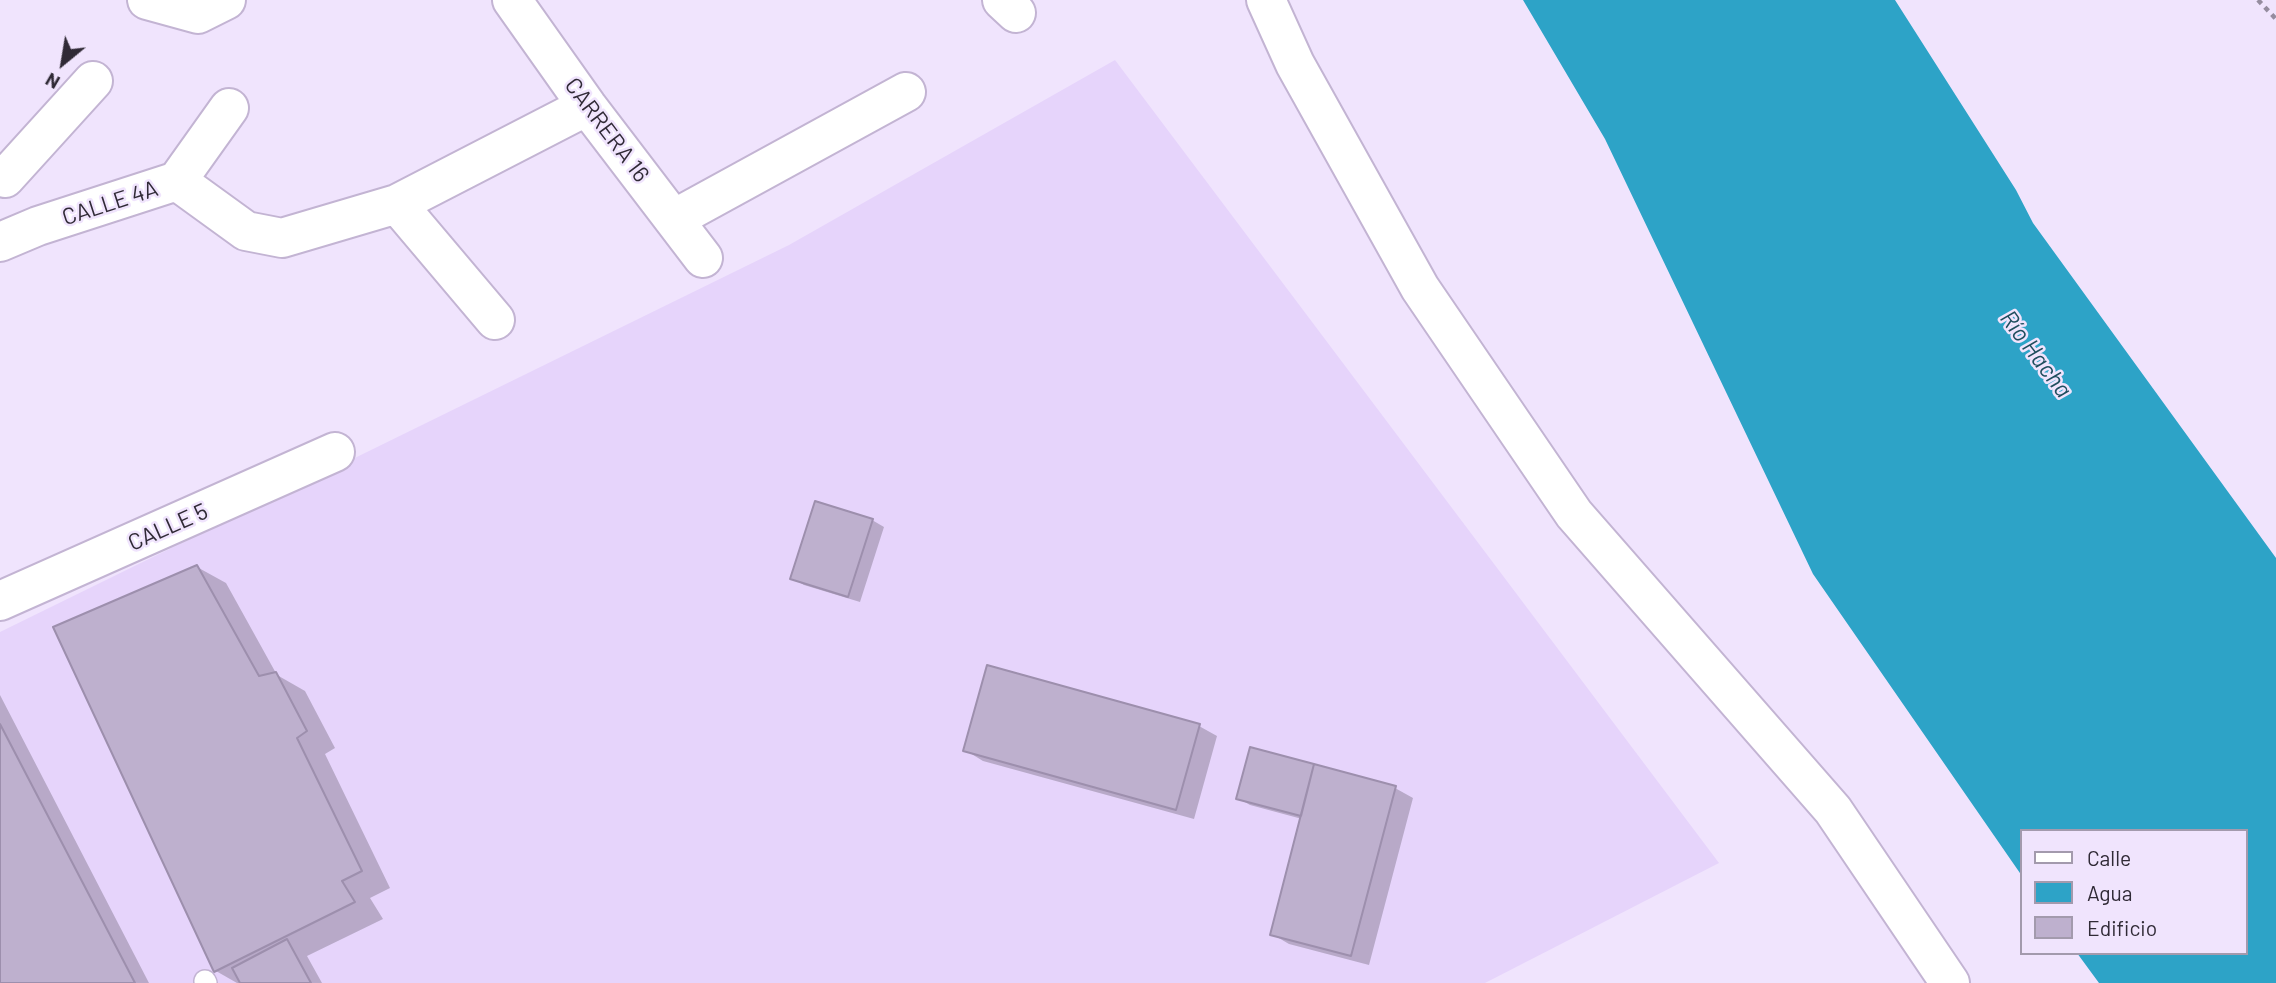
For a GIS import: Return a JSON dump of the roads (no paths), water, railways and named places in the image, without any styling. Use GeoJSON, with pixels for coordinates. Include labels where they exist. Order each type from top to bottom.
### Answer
{"type":"FeatureCollection","features":[{"type":"Feature","properties":{"kind":"street"},"geometry":{"type":"LineString","coordinates":[[147,0],[198,14],[226,0]]}},
{"type":"Feature","properties":{"kind":"street","name":"CARRERA 16"},"geometry":{"type":"LineString","coordinates":[[512,0],[587,106],[703,258]]}},
{"type":"Feature","properties":{"kind":"street"},"geometry":{"type":"LineString","coordinates":[[1266,0],[1296,64],[1420,288],[1574,514],[1833,810],[1950,983]]}},
{"type":"Feature","properties":{"kind":"street"},"geometry":{"type":"LineString","coordinates":[[38,226],[3,175],[93,81]]}},
{"type":"Feature","properties":{"kind":"street"},"geometry":{"type":"LineString","coordinates":[[674,219],[906,92]]}},
{"type":"Feature","properties":{"kind":"street"},"geometry":{"type":"LineString","coordinates":[[177,181],[246,231],[282,238],[397,204],[587,106]]}},
{"type":"Feature","properties":{"kind":"street","name":"CALLE 4A"},"geometry":{"type":"LineString","coordinates":[[0,242],[38,226],[177,181],[229,108]]}},
{"type":"Feature","properties":{"kind":"street"},"geometry":{"type":"LineString","coordinates":[[397,204],[495,320]]}},
{"type":"Feature","properties":{"kind":"street","name":"CALLE 5"},"geometry":{"type":"LineString","coordinates":[[0,601],[335,452]]}},
{"type":"Feature","properties":{"kind":"water","name":"Río Hacha"},"geometry":{"type":"Polygon","coordinates":[[[1523,0],[1895,0],[2016,190],[2033,223],[2276,558],[2276,983],[2099,983],[2078,955],[2248,955],[2248,829],[2021,829],[2021,875],[1813,574],[1605,139],[1523,0]]]}}]}
